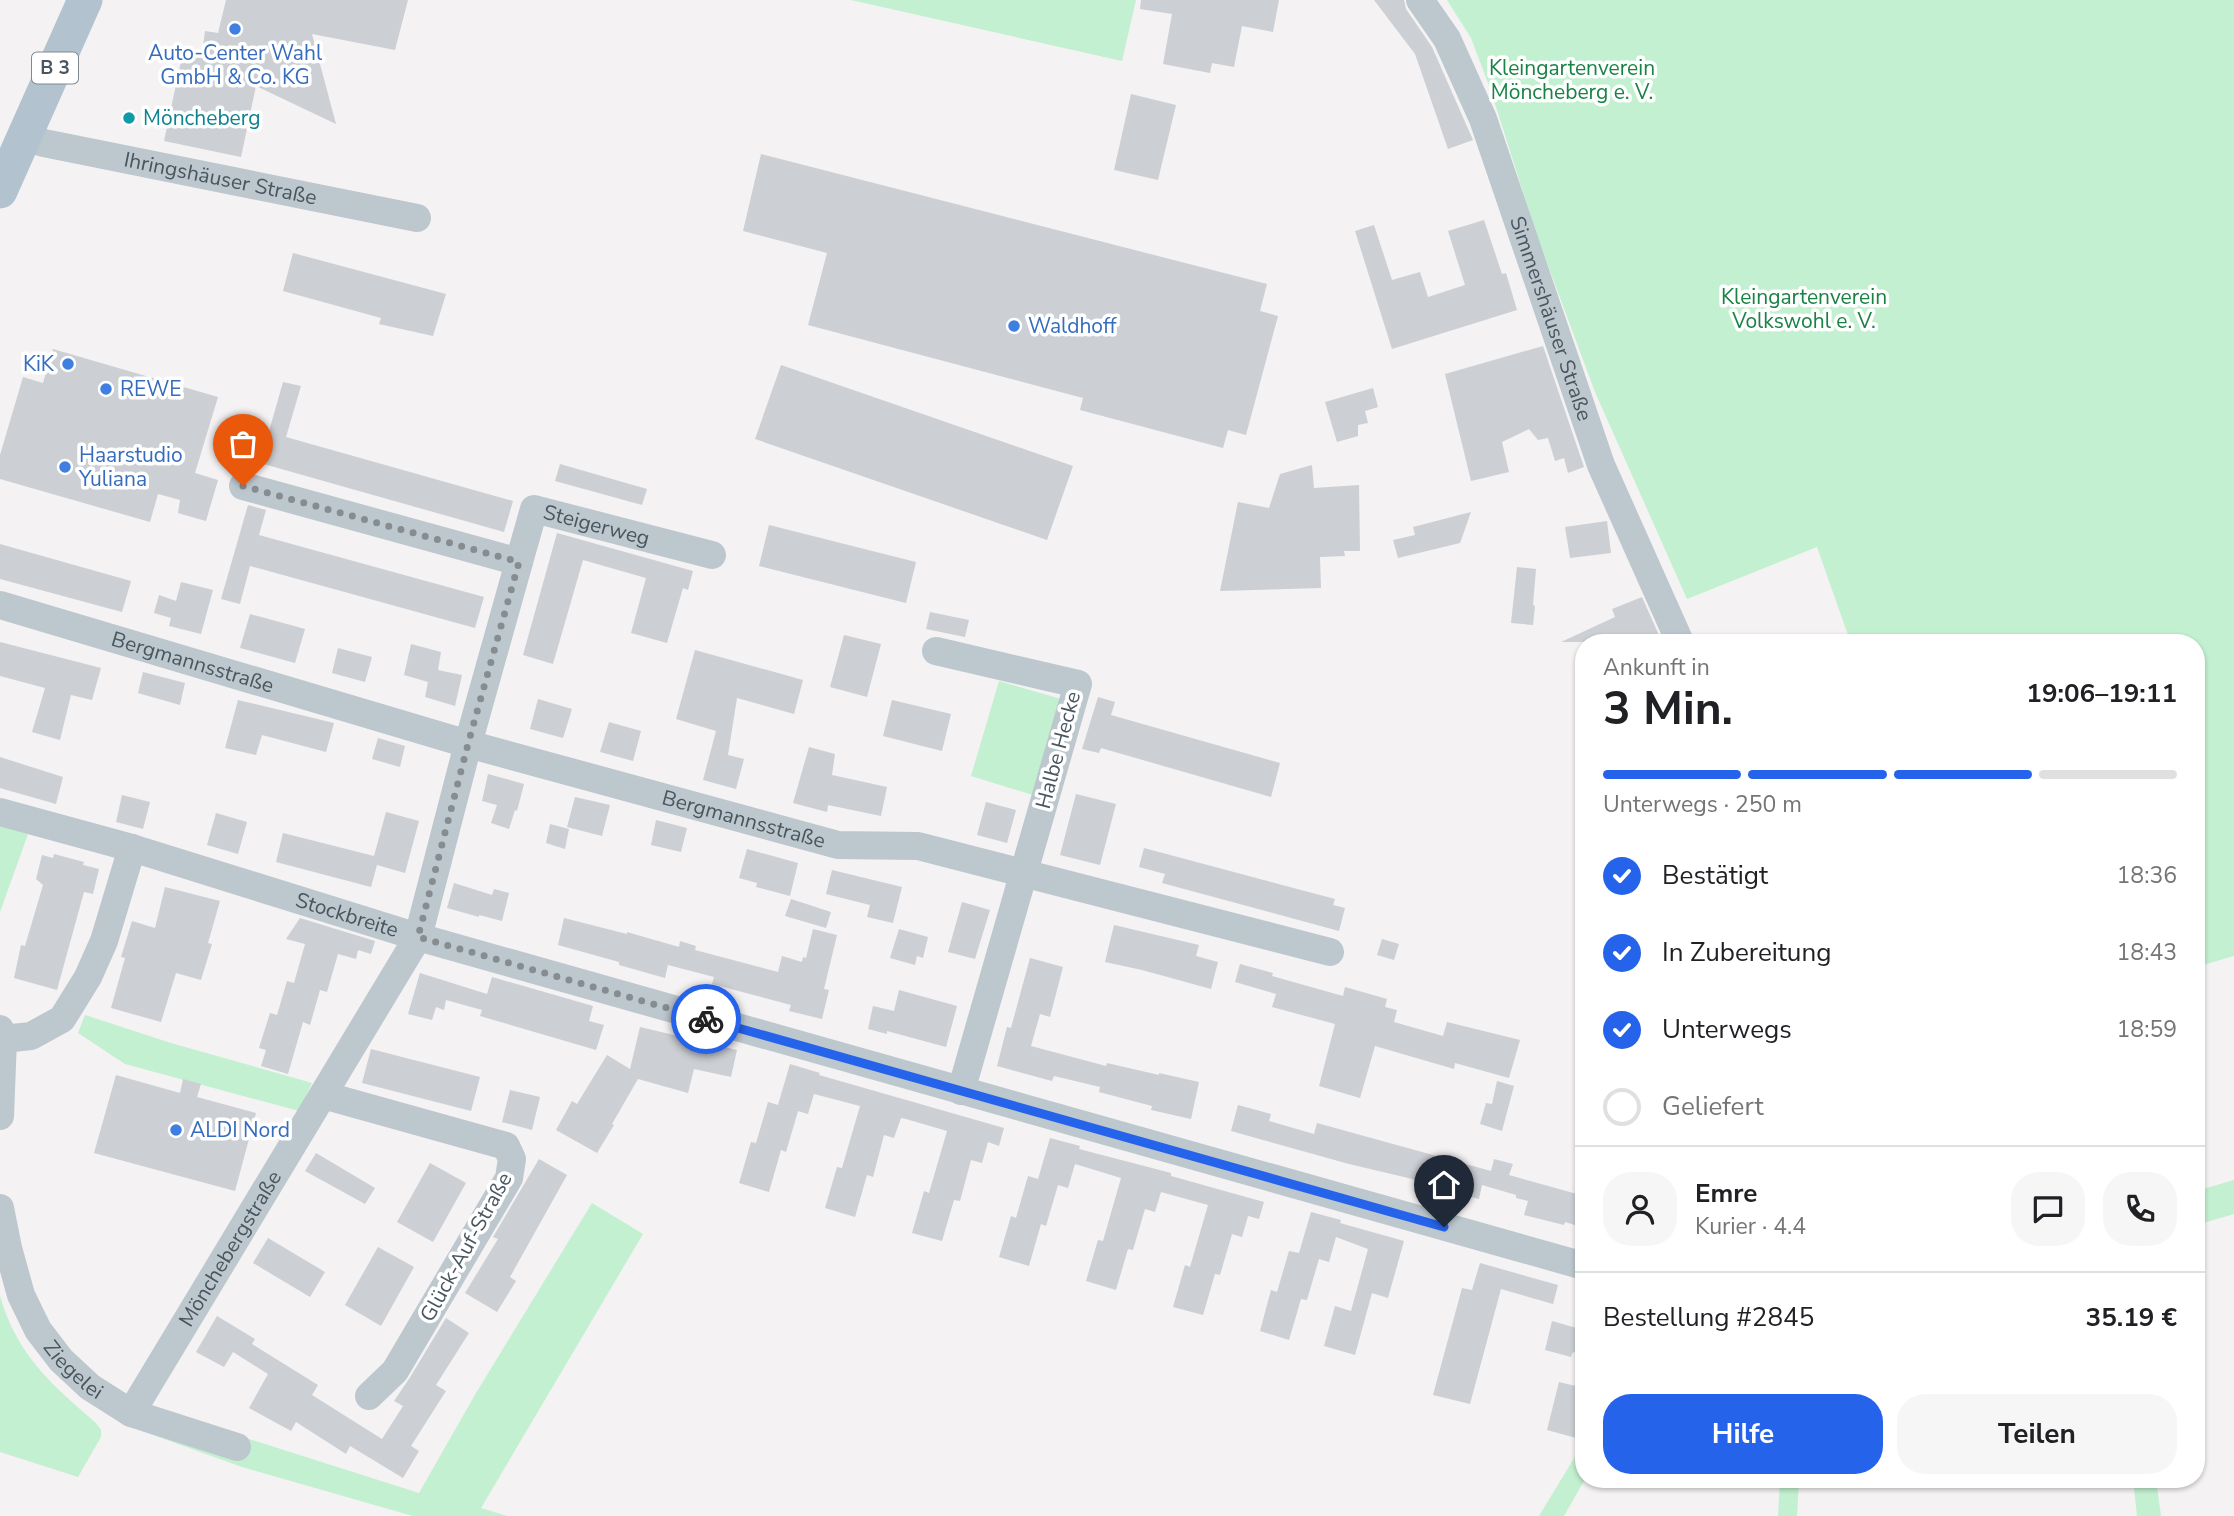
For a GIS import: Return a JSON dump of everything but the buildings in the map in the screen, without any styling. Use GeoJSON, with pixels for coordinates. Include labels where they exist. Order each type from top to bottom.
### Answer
{"type":"FeatureCollection","features":[{"type":"Feature","properties":{"kind":"main road","name":"B 3"},"geometry":{"type":"LineString","coordinates":[[0,191],[85,0]]}},
{"type":"Feature","properties":{"kind":"street","name":"Simmershäuser Straße"},"geometry":{"type":"LineString","coordinates":[[1420,0],[1447,40],[1483,120],[1601,465],[1676,634]]}},
{"type":"Feature","properties":{"kind":"street","name":"Ihringshäuser Straße"},"geometry":{"type":"LineString","coordinates":[[24,137],[52,145],[417,218]]}},
{"type":"Feature","properties":{"kind":"street"},"geometry":{"type":"LineString","coordinates":[[243,486],[519,562]]}},
{"type":"Feature","properties":{"kind":"street","name":"Steigerweg"},"geometry":{"type":"LineString","coordinates":[[468,744],[534,509],[712,555]]}},
{"type":"Feature","properties":{"kind":"street","name":"Bergmannsstraße"},"geometry":{"type":"LineString","coordinates":[[0,605],[468,744],[838,845],[918,846],[1023,874]]}},
{"type":"Feature","properties":{"kind":"street","name":"Halbe Hecke"},"geometry":{"type":"LineString","coordinates":[[936,652],[1078,684],[961,1091]]}},
{"type":"Feature","properties":{"kind":"street"},"geometry":{"type":"LineString","coordinates":[[418,937],[468,744]]}},
{"type":"Feature","properties":{"kind":"street","name":"Stockbreite"},"geometry":{"type":"LineString","coordinates":[[0,812],[132,848],[418,937],[1575,1263]]}},
{"type":"Feature","properties":{"kind":"street"},"geometry":{"type":"LineString","coordinates":[[0,1116],[2,1034],[31,1036],[62,1019],[88,977],[104,941],[132,848]]}},
{"type":"Feature","properties":{"kind":"street"},"geometry":{"type":"LineString","coordinates":[[1023,874],[1330,952]]}},
{"type":"Feature","properties":{"kind":"street","name":"Mönchebergstraße"},"geometry":{"type":"LineString","coordinates":[[131,1413],[418,937]]}},
{"type":"Feature","properties":{"kind":"street","name":"Glück-Auf-Straße"},"geometry":{"type":"LineString","coordinates":[[323,1095],[506,1146],[512,1159],[509,1178],[395,1371],[369,1396]]}},
{"type":"Feature","properties":{"kind":"street","name":"Ziegelei"},"geometry":{"type":"LineString","coordinates":[[0,1208],[21,1295],[38,1330],[61,1360],[90,1387],[131,1413],[237,1447]]}},
{"type":"Feature","properties":{"kind":"green space"},"geometry":{"type":"Polygon","coordinates":[[[851,0],[1136,0],[1122,61],[851,0]]]}},
{"type":"Feature","properties":{"kind":"green space","name":"Kleingartenverein Volkswohl e. V."},"geometry":{"type":"Polygon","coordinates":[[[1447,0],[2234,0],[2234,956],[2205,964],[2205,634],[1848,634],[1817,547],[1687,599],[1595,392],[1536,233],[1491,91],[1471,38],[1447,0]]]}},
{"type":"Feature","properties":{"kind":"green space"},"geometry":{"type":"Polygon","coordinates":[[[999,681],[1061,699],[1033,795],[971,776],[999,681]]]}},
{"type":"Feature","properties":{"kind":"green space"},"geometry":{"type":"Polygon","coordinates":[[[0,826],[28,834],[0,912],[0,826]]]}},
{"type":"Feature","properties":{"kind":"green space"},"geometry":{"type":"Polygon","coordinates":[[[85,1015],[171,1043],[312,1083],[299,1111],[125,1064],[78,1033],[85,1015]]]}},
{"type":"Feature","properties":{"kind":"green space"},"geometry":{"type":"Polygon","coordinates":[[[2234,1180],[2234,1214],[2205,1222],[2205,1188],[2234,1180]]]}},
{"type":"Feature","properties":{"kind":"green space"},"geometry":{"type":"Polygon","coordinates":[[[592,1203],[643,1234],[481,1508],[507,1516],[413,1516],[242,1467],[139,1430],[161,1411],[419,1493],[476,1393],[592,1203]]]}},
{"type":"Feature","properties":{"kind":"green space"},"geometry":{"type":"Polygon","coordinates":[[[0,1296],[7,1317],[26,1352],[50,1381],[101,1430],[101,1437],[78,1477],[0,1452],[0,1296]]]}},
{"type":"Feature","properties":{"kind":"green space"},"geometry":{"type":"Polygon","coordinates":[[[1575,1457],[1575,1488],[1580,1488],[1564,1516],[1539,1516],[1575,1457]]]}},
{"type":"Feature","properties":{"kind":"green space"},"geometry":{"type":"Polygon","coordinates":[[[1780,1488],[1799,1488],[1797,1516],[1778,1516],[1780,1488]]]}},
{"type":"Feature","properties":{"kind":"green space"},"geometry":{"type":"Polygon","coordinates":[[[2134,1488],[2157,1488],[2161,1516],[2137,1516],[2134,1488]]]}},
{"type":"Feature","properties":{"kind":"way so far"},"geometry":{"type":"LineString","coordinates":[[243,486],[519,562],[418,937],[706,1019]]}},
{"type":"Feature","properties":{"kind":"place","name":"Auto-Center Wahl GmbH & Co. KG"},"geometry":{"type":"Point","coordinates":[235,29]}},
{"type":"Feature","properties":{"kind":"place","name":"Möncheberg"},"geometry":{"type":"Point","coordinates":[129,118]}},
{"type":"Feature","properties":{"kind":"place","name":"Waldhoff"},"geometry":{"type":"Point","coordinates":[1014,326]}},
{"type":"Feature","properties":{"kind":"place","name":"KiK"},"geometry":{"type":"Point","coordinates":[68,364]}},
{"type":"Feature","properties":{"kind":"place","name":"REWE"},"geometry":{"type":"Point","coordinates":[106,389]}},
{"type":"Feature","properties":{"kind":"place","name":"Haarstudio Yuliana"},"geometry":{"type":"Point","coordinates":[65,467]}},
{"type":"Feature","properties":{"kind":"place","name":"ALDI Nord"},"geometry":{"type":"Point","coordinates":[176,1130]}},
{"type":"Feature","properties":{"kind":"route"},"geometry":{"type":"LineString","coordinates":[[706,1019],[1444,1227]]}},
{"type":"Feature","properties":{"kind":"park label","name":"Kleingartenverein Möncheberg e. V."},"geometry":{"type":"Point","coordinates":[1572,80]}}]}
